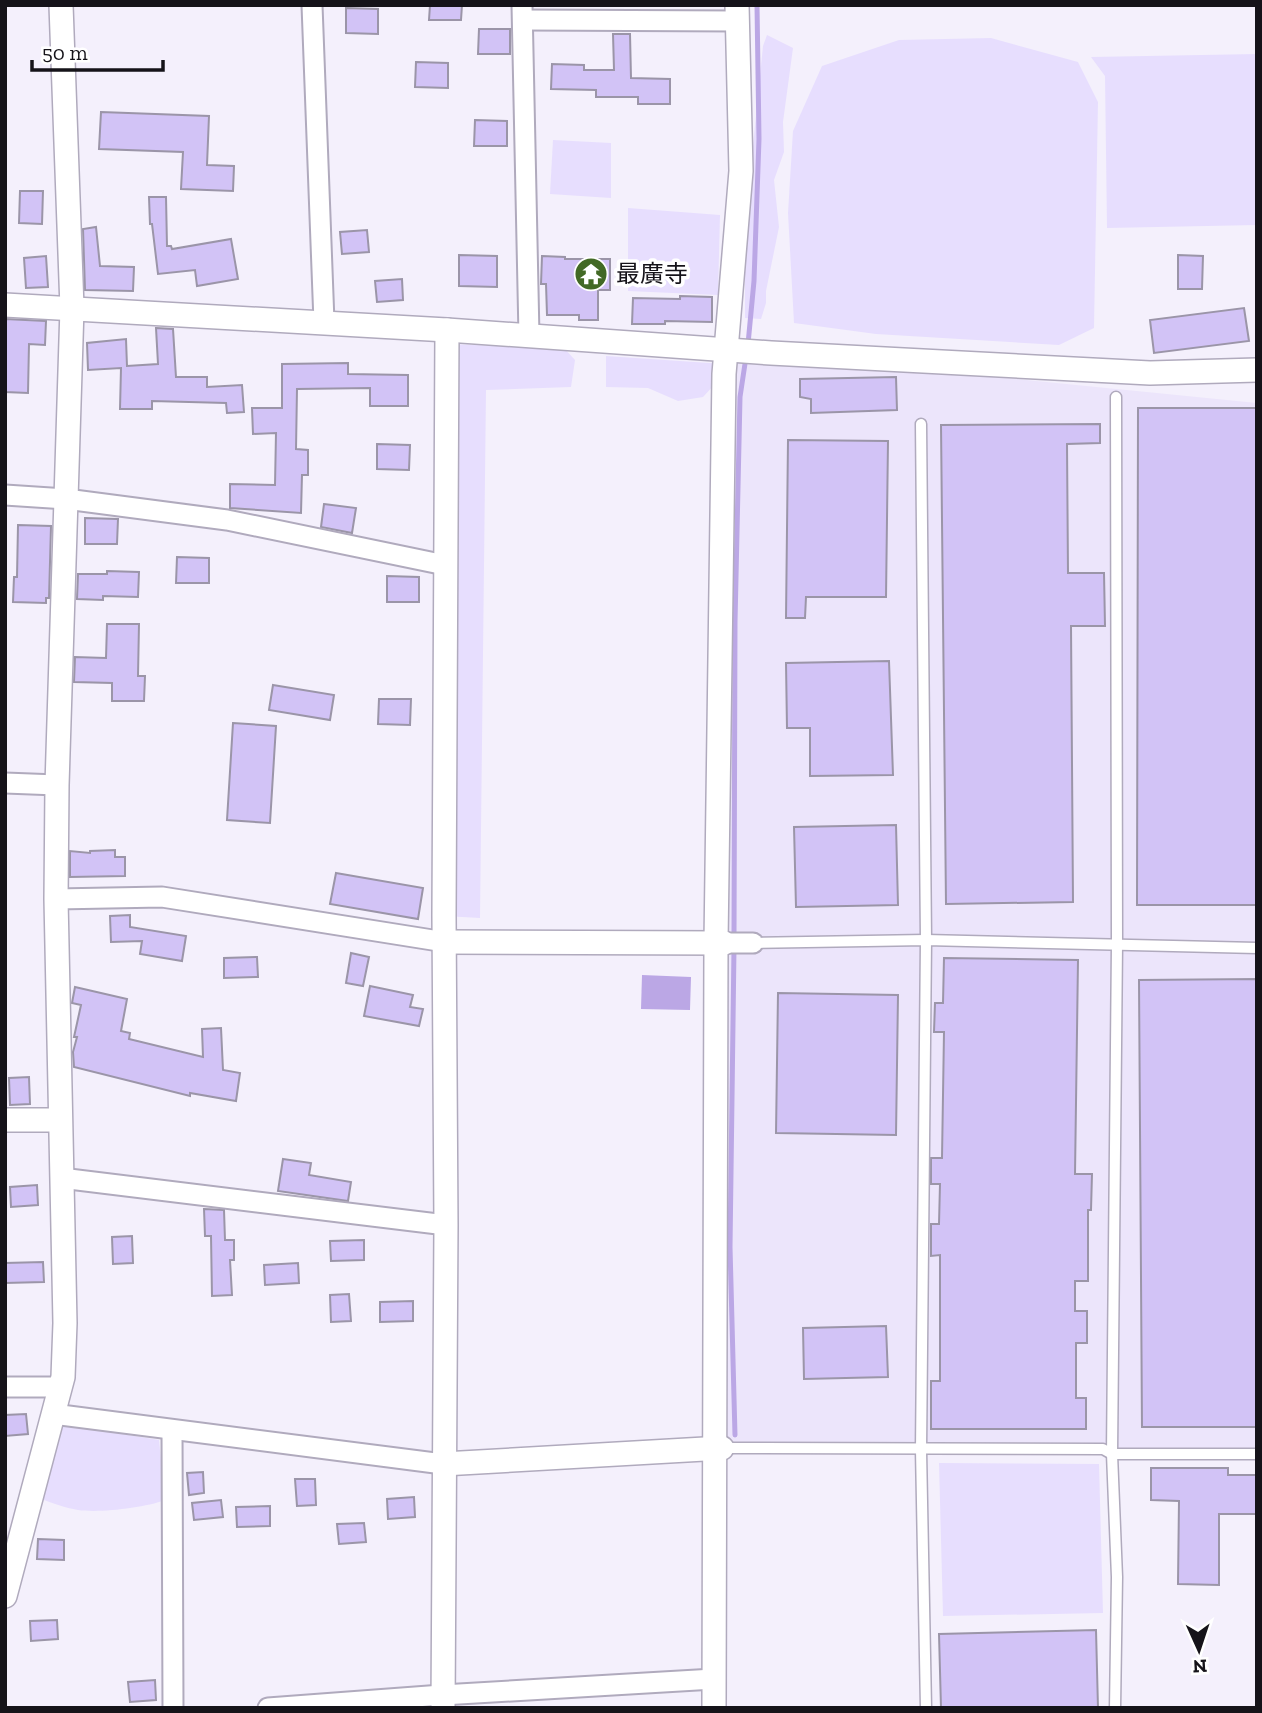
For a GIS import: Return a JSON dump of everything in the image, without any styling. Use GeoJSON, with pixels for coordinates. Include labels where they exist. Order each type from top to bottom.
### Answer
{"type":"FeatureCollection","features":[{"type":"Feature","properties":{"kind":"street"},"geometry":{"type":"LineString","coordinates":[[5,1596],[63,1377],[65,1323],[56,899],[72,308],[61,5]]}},
{"type":"Feature","properties":{"kind":"street"},"geometry":{"type":"LineString","coordinates":[[312,5],[324,322]]}},
{"type":"Feature","properties":{"kind":"street"},"geometry":{"type":"LineString","coordinates":[[529,336],[522,13],[737,13],[741,171],[729,350],[720,943],[719,1449],[714,1708]]}},
{"type":"Feature","properties":{"kind":"street"},"geometry":{"type":"LineString","coordinates":[[5,305],[324,322],[771,353],[1150,373],[1257,370]]}},
{"type":"Feature","properties":{"kind":"street"},"geometry":{"type":"LineString","coordinates":[[442,1701],[446,1225],[444,942],[447,330]]}},
{"type":"Feature","properties":{"kind":"street"},"geometry":{"type":"LineString","coordinates":[[5,495],[65,499],[227,520],[445,565]]}},
{"type":"Feature","properties":{"kind":"street"},"geometry":{"type":"LineString","coordinates":[[5,783],[57,785]]}},
{"type":"Feature","properties":{"kind":"street"},"geometry":{"type":"LineString","coordinates":[[56,899],[162,897],[444,942],[753,943]]}},
{"type":"Feature","properties":{"kind":"street"},"geometry":{"type":"LineString","coordinates":[[5,1120],[60,1120]]}},
{"type":"Feature","properties":{"kind":"street"},"geometry":{"type":"LineString","coordinates":[[61,1178],[446,1225]]}},
{"type":"Feature","properties":{"kind":"street"},"geometry":{"type":"LineString","coordinates":[[5,1387],[60,1387]]}},
{"type":"Feature","properties":{"kind":"street"},"geometry":{"type":"LineString","coordinates":[[53,1413],[443,1464],[719,1449]]}},
{"type":"Feature","properties":{"kind":"street"},"geometry":{"type":"LineString","coordinates":[[172,1430],[173,1708]]}},
{"type":"Feature","properties":{"kind":"street"},"geometry":{"type":"LineString","coordinates":[[268,1708],[442,1701],[714,1679]]}},
{"type":"Feature","properties":{"kind":"lane"},"geometry":{"type":"LineString","coordinates":[[1115,1708],[1117,1577],[1112,1454],[1117,944],[1116,397]]}},
{"type":"Feature","properties":{"kind":"lane"},"geometry":{"type":"LineString","coordinates":[[921,424],[926,940],[921,1450],[926,1708]]}},
{"type":"Feature","properties":{"kind":"lane"},"geometry":{"type":"LineString","coordinates":[[753,943],[926,940],[1257,948]]}},
{"type":"Feature","properties":{"kind":"lane"},"geometry":{"type":"LineString","coordinates":[[719,1449],[1103,1449],[1112,1454],[1257,1454]]}},
{"type":"Feature","properties":{"kind":"shaded area"},"geometry":{"type":"Polygon","coordinates":[[[767,35],[793,48],[783,122],[784,152],[774,180],[779,227],[761,319],[745,318],[745,226],[763,46],[767,35]]]}},
{"type":"Feature","properties":{"kind":"shaded area"},"geometry":{"type":"Polygon","coordinates":[[[991,38],[1078,62],[1098,102],[1094,328],[1059,345],[876,334],[794,323],[788,213],[793,131],[822,66],[899,40],[991,38]]]}},
{"type":"Feature","properties":{"kind":"shaded area"},"geometry":{"type":"Polygon","coordinates":[[[1257,54],[1257,225],[1107,228],[1105,76],[1091,57],[1257,54]]]}},
{"type":"Feature","properties":{"kind":"shaded area"},"geometry":{"type":"Polygon","coordinates":[[[553,140],[611,143],[611,198],[550,194],[553,140]]]}},
{"type":"Feature","properties":{"kind":"shaded area"},"geometry":{"type":"Polygon","coordinates":[[[628,208],[720,215],[718,295],[628,291],[628,208]]]}},
{"type":"Feature","properties":{"kind":"shaded area"},"geometry":{"type":"Polygon","coordinates":[[[446,344],[564,348],[575,360],[571,387],[486,390],[480,918],[444,916],[446,344]]]}},
{"type":"Feature","properties":{"kind":"shaded area"},"geometry":{"type":"Polygon","coordinates":[[[734,351],[1257,403],[1257,1453],[722,1448],[715,1268],[734,351]]]}},
{"type":"Feature","properties":{"kind":"shaded area"},"geometry":{"type":"Polygon","coordinates":[[[606,356],[724,364],[724,374],[703,397],[678,401],[648,388],[606,387],[606,356]]]}},
{"type":"Feature","properties":{"kind":"shaded area"},"geometry":{"type":"Polygon","coordinates":[[[642,975],[691,977],[690,1010],[641,1009],[642,975]]]}},
{"type":"Feature","properties":{"kind":"shaded area"},"geometry":{"type":"Polygon","coordinates":[[[62,1424],[159,1440],[165,1500],[134,1507],[87,1511],[41,1499],[62,1424]]]}},
{"type":"Feature","properties":{"kind":"shaded area"},"geometry":{"type":"Polygon","coordinates":[[[939,1463],[1099,1464],[1103,1613],[943,1616],[939,1463]]]}},
{"type":"Feature","properties":{"kind":"building"},"geometry":{"type":"Polygon","coordinates":[[[430,5],[462,5],[461,20],[429,20],[430,5]]]}},
{"type":"Feature","properties":{"kind":"building"},"geometry":{"type":"Polygon","coordinates":[[[346,8],[378,9],[378,34],[346,33],[346,8]]]}},
{"type":"Feature","properties":{"kind":"building"},"geometry":{"type":"Polygon","coordinates":[[[479,29],[510,29],[510,54],[478,54],[479,29]]]}},
{"type":"Feature","properties":{"kind":"building"},"geometry":{"type":"Polygon","coordinates":[[[613,34],[630,34],[631,78],[670,79],[670,104],[638,104],[638,97],[596,97],[596,90],[551,89],[552,64],[584,65],[584,70],[614,70],[613,34]]]}},
{"type":"Feature","properties":{"kind":"building"},"geometry":{"type":"Polygon","coordinates":[[[416,62],[448,63],[448,88],[415,87],[416,62]]]}},
{"type":"Feature","properties":{"kind":"building"},"geometry":{"type":"Polygon","coordinates":[[[101,112],[209,116],[207,165],[234,166],[233,191],[181,189],[183,152],[99,149],[101,112]]]}},
{"type":"Feature","properties":{"kind":"building"},"geometry":{"type":"Polygon","coordinates":[[[475,120],[507,121],[507,146],[474,146],[475,120]]]}},
{"type":"Feature","properties":{"kind":"building"},"geometry":{"type":"Polygon","coordinates":[[[20,191],[43,191],[42,224],[19,223],[20,191]]]}},
{"type":"Feature","properties":{"kind":"building"},"geometry":{"type":"Polygon","coordinates":[[[149,197],[166,197],[167,246],[172,249],[231,239],[238,279],[197,286],[195,270],[158,274],[150,224],[149,197]]]}},
{"type":"Feature","properties":{"kind":"building"},"geometry":{"type":"Polygon","coordinates":[[[96,227],[100,266],[134,267],[133,291],[85,290],[83,229],[96,227]]]}},
{"type":"Feature","properties":{"kind":"building"},"geometry":{"type":"Polygon","coordinates":[[[367,230],[369,252],[342,254],[340,232],[367,230]]]}},
{"type":"Feature","properties":{"kind":"building"},"geometry":{"type":"Polygon","coordinates":[[[459,255],[497,256],[497,287],[459,286],[459,255]]]}},
{"type":"Feature","properties":{"kind":"building"},"geometry":{"type":"Polygon","coordinates":[[[1178,255],[1203,256],[1202,289],[1178,289],[1178,255]]]}},
{"type":"Feature","properties":{"kind":"building"},"geometry":{"type":"Polygon","coordinates":[[[46,256],[48,287],[26,288],[24,258],[46,256]]]}},
{"type":"Feature","properties":{"kind":"building"},"geometry":{"type":"Polygon","coordinates":[[[542,256],[610,259],[610,290],[598,290],[598,320],[579,320],[579,315],[547,315],[546,284],[541,284],[542,256]]]}},
{"type":"Feature","properties":{"kind":"building"},"geometry":{"type":"Polygon","coordinates":[[[402,279],[403,300],[377,302],[375,281],[402,279]]]}},
{"type":"Feature","properties":{"kind":"building"},"geometry":{"type":"Polygon","coordinates":[[[680,296],[712,297],[712,322],[665,321],[665,324],[632,324],[633,298],[680,299],[680,296]]]}},
{"type":"Feature","properties":{"kind":"building"},"geometry":{"type":"Polygon","coordinates":[[[1244,308],[1249,341],[1154,353],[1150,320],[1244,308]]]}},
{"type":"Feature","properties":{"kind":"building"},"geometry":{"type":"Polygon","coordinates":[[[5,319],[46,321],[45,345],[29,344],[28,393],[5,392],[5,319]]]}},
{"type":"Feature","properties":{"kind":"building"},"geometry":{"type":"Polygon","coordinates":[[[156,328],[173,329],[176,377],[207,377],[207,387],[242,385],[244,412],[227,413],[226,403],[152,401],[152,409],[120,409],[121,368],[88,370],[87,343],[126,339],[127,366],[158,364],[156,328]]]}},
{"type":"Feature","properties":{"kind":"building"},"geometry":{"type":"Polygon","coordinates":[[[348,363],[348,374],[408,375],[408,406],[370,406],[370,388],[297,389],[296,449],[308,450],[308,475],[302,475],[301,513],[230,508],[230,484],[275,485],[276,433],[253,434],[252,408],[282,408],[282,364],[348,363]]]}},
{"type":"Feature","properties":{"kind":"building"},"geometry":{"type":"Polygon","coordinates":[[[896,377],[897,410],[811,413],[811,399],[800,397],[800,379],[896,377]]]}},
{"type":"Feature","properties":{"kind":"building"},"geometry":{"type":"Polygon","coordinates":[[[1138,408],[1257,408],[1257,905],[1137,905],[1138,408]]]}},
{"type":"Feature","properties":{"kind":"building"},"geometry":{"type":"Polygon","coordinates":[[[1100,424],[1100,443],[1067,444],[1068,573],[1104,573],[1105,626],[1071,626],[1073,902],[946,904],[941,425],[1100,424]]]}},
{"type":"Feature","properties":{"kind":"building"},"geometry":{"type":"Polygon","coordinates":[[[788,440],[888,441],[886,597],[806,597],[805,618],[786,618],[788,440]]]}},
{"type":"Feature","properties":{"kind":"building"},"geometry":{"type":"Polygon","coordinates":[[[377,444],[410,445],[409,470],[377,469],[377,444]]]}},
{"type":"Feature","properties":{"kind":"building"},"geometry":{"type":"Polygon","coordinates":[[[324,504],[356,508],[352,533],[321,527],[324,504]]]}},
{"type":"Feature","properties":{"kind":"building"},"geometry":{"type":"Polygon","coordinates":[[[85,518],[118,519],[117,544],[85,544],[85,518]]]}},
{"type":"Feature","properties":{"kind":"building"},"geometry":{"type":"Polygon","coordinates":[[[18,525],[51,526],[49,598],[46,598],[46,603],[13,602],[14,577],[17,577],[18,525]]]}},
{"type":"Feature","properties":{"kind":"building"},"geometry":{"type":"Polygon","coordinates":[[[177,557],[209,558],[209,583],[176,583],[177,557]]]}},
{"type":"Feature","properties":{"kind":"building"},"geometry":{"type":"Polygon","coordinates":[[[107,571],[139,572],[138,597],[103,596],[103,600],[77,599],[78,574],[107,574],[107,571]]]}},
{"type":"Feature","properties":{"kind":"building"},"geometry":{"type":"Polygon","coordinates":[[[387,576],[419,577],[419,602],[387,602],[387,576]]]}},
{"type":"Feature","properties":{"kind":"building"},"geometry":{"type":"Polygon","coordinates":[[[107,624],[139,624],[138,676],[145,676],[144,701],[112,701],[112,683],[74,682],[75,657],[106,658],[107,624]]]}},
{"type":"Feature","properties":{"kind":"building"},"geometry":{"type":"Polygon","coordinates":[[[889,661],[893,775],[810,776],[810,728],[787,728],[786,663],[889,661]]]}},
{"type":"Feature","properties":{"kind":"building"},"geometry":{"type":"Polygon","coordinates":[[[273,685],[334,695],[330,720],[269,710],[273,685]]]}},
{"type":"Feature","properties":{"kind":"building"},"geometry":{"type":"Polygon","coordinates":[[[379,699],[411,699],[410,725],[378,724],[379,699]]]}},
{"type":"Feature","properties":{"kind":"building"},"geometry":{"type":"Polygon","coordinates":[[[233,723],[276,726],[270,823],[227,820],[233,723]]]}},
{"type":"Feature","properties":{"kind":"building"},"geometry":{"type":"Polygon","coordinates":[[[896,825],[898,905],[796,907],[794,827],[896,825]]]}},
{"type":"Feature","properties":{"kind":"building"},"geometry":{"type":"Polygon","coordinates":[[[115,850],[115,857],[125,857],[125,876],[70,877],[70,851],[90,853],[115,850]]]}},
{"type":"Feature","properties":{"kind":"building"},"geometry":{"type":"Polygon","coordinates":[[[336,873],[423,888],[418,919],[330,904],[336,873]]]}},
{"type":"Feature","properties":{"kind":"building"},"geometry":{"type":"Polygon","coordinates":[[[130,915],[130,927],[186,936],[182,961],[140,954],[142,941],[111,942],[110,916],[130,915]]]}},
{"type":"Feature","properties":{"kind":"building"},"geometry":{"type":"Polygon","coordinates":[[[351,953],[369,957],[363,986],[346,983],[351,953]]]}},
{"type":"Feature","properties":{"kind":"building"},"geometry":{"type":"Polygon","coordinates":[[[257,957],[258,977],[224,978],[224,958],[257,957]]]}},
{"type":"Feature","properties":{"kind":"building"},"geometry":{"type":"Polygon","coordinates":[[[944,958],[1078,960],[1075,1174],[1092,1174],[1091,1210],[1088,1210],[1088,1281],[1075,1281],[1075,1311],[1087,1311],[1087,1343],[1076,1343],[1076,1398],[1086,1398],[1086,1429],[931,1429],[931,1381],[940,1381],[940,1255],[931,1256],[931,1224],[939,1224],[940,1184],[931,1184],[931,1158],[942,1158],[944,1032],[934,1032],[935,1003],[943,1003],[944,958]]]}},
{"type":"Feature","properties":{"kind":"building"},"geometry":{"type":"Polygon","coordinates":[[[1257,979],[1257,1427],[1142,1427],[1139,980],[1257,979]]]}},
{"type":"Feature","properties":{"kind":"building"},"geometry":{"type":"Polygon","coordinates":[[[370,986],[413,995],[410,1007],[423,1009],[419,1026],[364,1016],[370,986]]]}},
{"type":"Feature","properties":{"kind":"building"},"geometry":{"type":"Polygon","coordinates":[[[75,987],[127,999],[121,1031],[130,1033],[129,1039],[203,1057],[202,1029],[221,1028],[223,1070],[240,1073],[236,1101],[190,1093],[190,1096],[74,1067],[73,1052],[77,1037],[74,1037],[81,1005],[72,1003],[75,987]]]}},
{"type":"Feature","properties":{"kind":"building"},"geometry":{"type":"Polygon","coordinates":[[[778,993],[898,995],[896,1135],[776,1133],[778,993]]]}},
{"type":"Feature","properties":{"kind":"building"},"geometry":{"type":"Polygon","coordinates":[[[29,1077],[30,1104],[10,1105],[9,1078],[29,1077]]]}},
{"type":"Feature","properties":{"kind":"building"},"geometry":{"type":"Polygon","coordinates":[[[283,1159],[311,1163],[309,1175],[351,1182],[348,1201],[278,1191],[283,1159]]]}},
{"type":"Feature","properties":{"kind":"building"},"geometry":{"type":"Polygon","coordinates":[[[37,1185],[38,1205],[11,1207],[10,1187],[37,1185]]]}},
{"type":"Feature","properties":{"kind":"building"},"geometry":{"type":"Polygon","coordinates":[[[204,1209],[224,1210],[225,1240],[234,1240],[234,1260],[230,1260],[232,1295],[212,1296],[211,1236],[205,1236],[204,1209]]]}},
{"type":"Feature","properties":{"kind":"building"},"geometry":{"type":"Polygon","coordinates":[[[132,1236],[133,1263],[113,1264],[112,1237],[132,1236]]]}},
{"type":"Feature","properties":{"kind":"building"},"geometry":{"type":"Polygon","coordinates":[[[364,1240],[364,1260],[331,1261],[330,1241],[364,1240]]]}},
{"type":"Feature","properties":{"kind":"building"},"geometry":{"type":"Polygon","coordinates":[[[43,1262],[44,1282],[5,1283],[5,1263],[43,1262]]]}},
{"type":"Feature","properties":{"kind":"building"},"geometry":{"type":"Polygon","coordinates":[[[298,1263],[299,1283],[265,1285],[264,1265],[298,1263]]]}},
{"type":"Feature","properties":{"kind":"building"},"geometry":{"type":"Polygon","coordinates":[[[349,1294],[351,1321],[331,1322],[330,1295],[349,1294]]]}},
{"type":"Feature","properties":{"kind":"building"},"geometry":{"type":"Polygon","coordinates":[[[413,1301],[413,1321],[380,1322],[380,1302],[413,1301]]]}},
{"type":"Feature","properties":{"kind":"building"},"geometry":{"type":"Polygon","coordinates":[[[886,1326],[888,1377],[804,1379],[803,1328],[886,1326]]]}},
{"type":"Feature","properties":{"kind":"building"},"geometry":{"type":"Polygon","coordinates":[[[26,1414],[28,1434],[5,1436],[5,1415],[26,1414]]]}},
{"type":"Feature","properties":{"kind":"building"},"geometry":{"type":"Polygon","coordinates":[[[1151,1468],[1228,1468],[1228,1475],[1257,1475],[1257,1514],[1219,1514],[1219,1585],[1178,1584],[1179,1501],[1151,1500],[1151,1468]]]}},
{"type":"Feature","properties":{"kind":"building"},"geometry":{"type":"Polygon","coordinates":[[[203,1472],[204,1493],[189,1495],[187,1473],[203,1472]]]}},
{"type":"Feature","properties":{"kind":"building"},"geometry":{"type":"Polygon","coordinates":[[[295,1479],[315,1479],[316,1505],[297,1506],[295,1479]]]}},
{"type":"Feature","properties":{"kind":"building"},"geometry":{"type":"Polygon","coordinates":[[[414,1497],[415,1517],[388,1519],[387,1499],[414,1497]]]}},
{"type":"Feature","properties":{"kind":"building"},"geometry":{"type":"Polygon","coordinates":[[[221,1500],[223,1517],[194,1520],[192,1503],[221,1500]]]}},
{"type":"Feature","properties":{"kind":"building"},"geometry":{"type":"Polygon","coordinates":[[[270,1506],[270,1526],[237,1527],[236,1507],[270,1506]]]}},
{"type":"Feature","properties":{"kind":"building"},"geometry":{"type":"Polygon","coordinates":[[[364,1523],[366,1542],[339,1544],[337,1524],[364,1523]]]}},
{"type":"Feature","properties":{"kind":"building"},"geometry":{"type":"Polygon","coordinates":[[[38,1539],[64,1540],[64,1560],[37,1559],[38,1539]]]}},
{"type":"Feature","properties":{"kind":"building"},"geometry":{"type":"Polygon","coordinates":[[[57,1620],[58,1639],[31,1641],[30,1621],[57,1620]]]}},
{"type":"Feature","properties":{"kind":"building"},"geometry":{"type":"Polygon","coordinates":[[[1096,1630],[1098,1708],[941,1708],[939,1634],[1096,1630]]]}},
{"type":"Feature","properties":{"kind":"building"},"geometry":{"type":"Polygon","coordinates":[[[155,1680],[156,1700],[130,1702],[128,1682],[155,1680]]]}},
{"type":"Feature","properties":{"kind":"waterway"},"geometry":{"type":"LineString","coordinates":[[748,344],[754,281],[759,139],[757,5]]}},
{"type":"Feature","properties":{"kind":"waterway"},"geometry":{"type":"LineString","coordinates":[[734,938],[735,622],[740,397],[746,357]]}},
{"type":"Feature","properties":{"kind":"waterway"},"geometry":{"type":"LineString","coordinates":[[734,948],[730,1247],[735,1435]]}},
{"type":"Feature","properties":{"kind":"place","name":"最廣寺"},"geometry":{"type":"Point","coordinates":[591,274]}}]}
